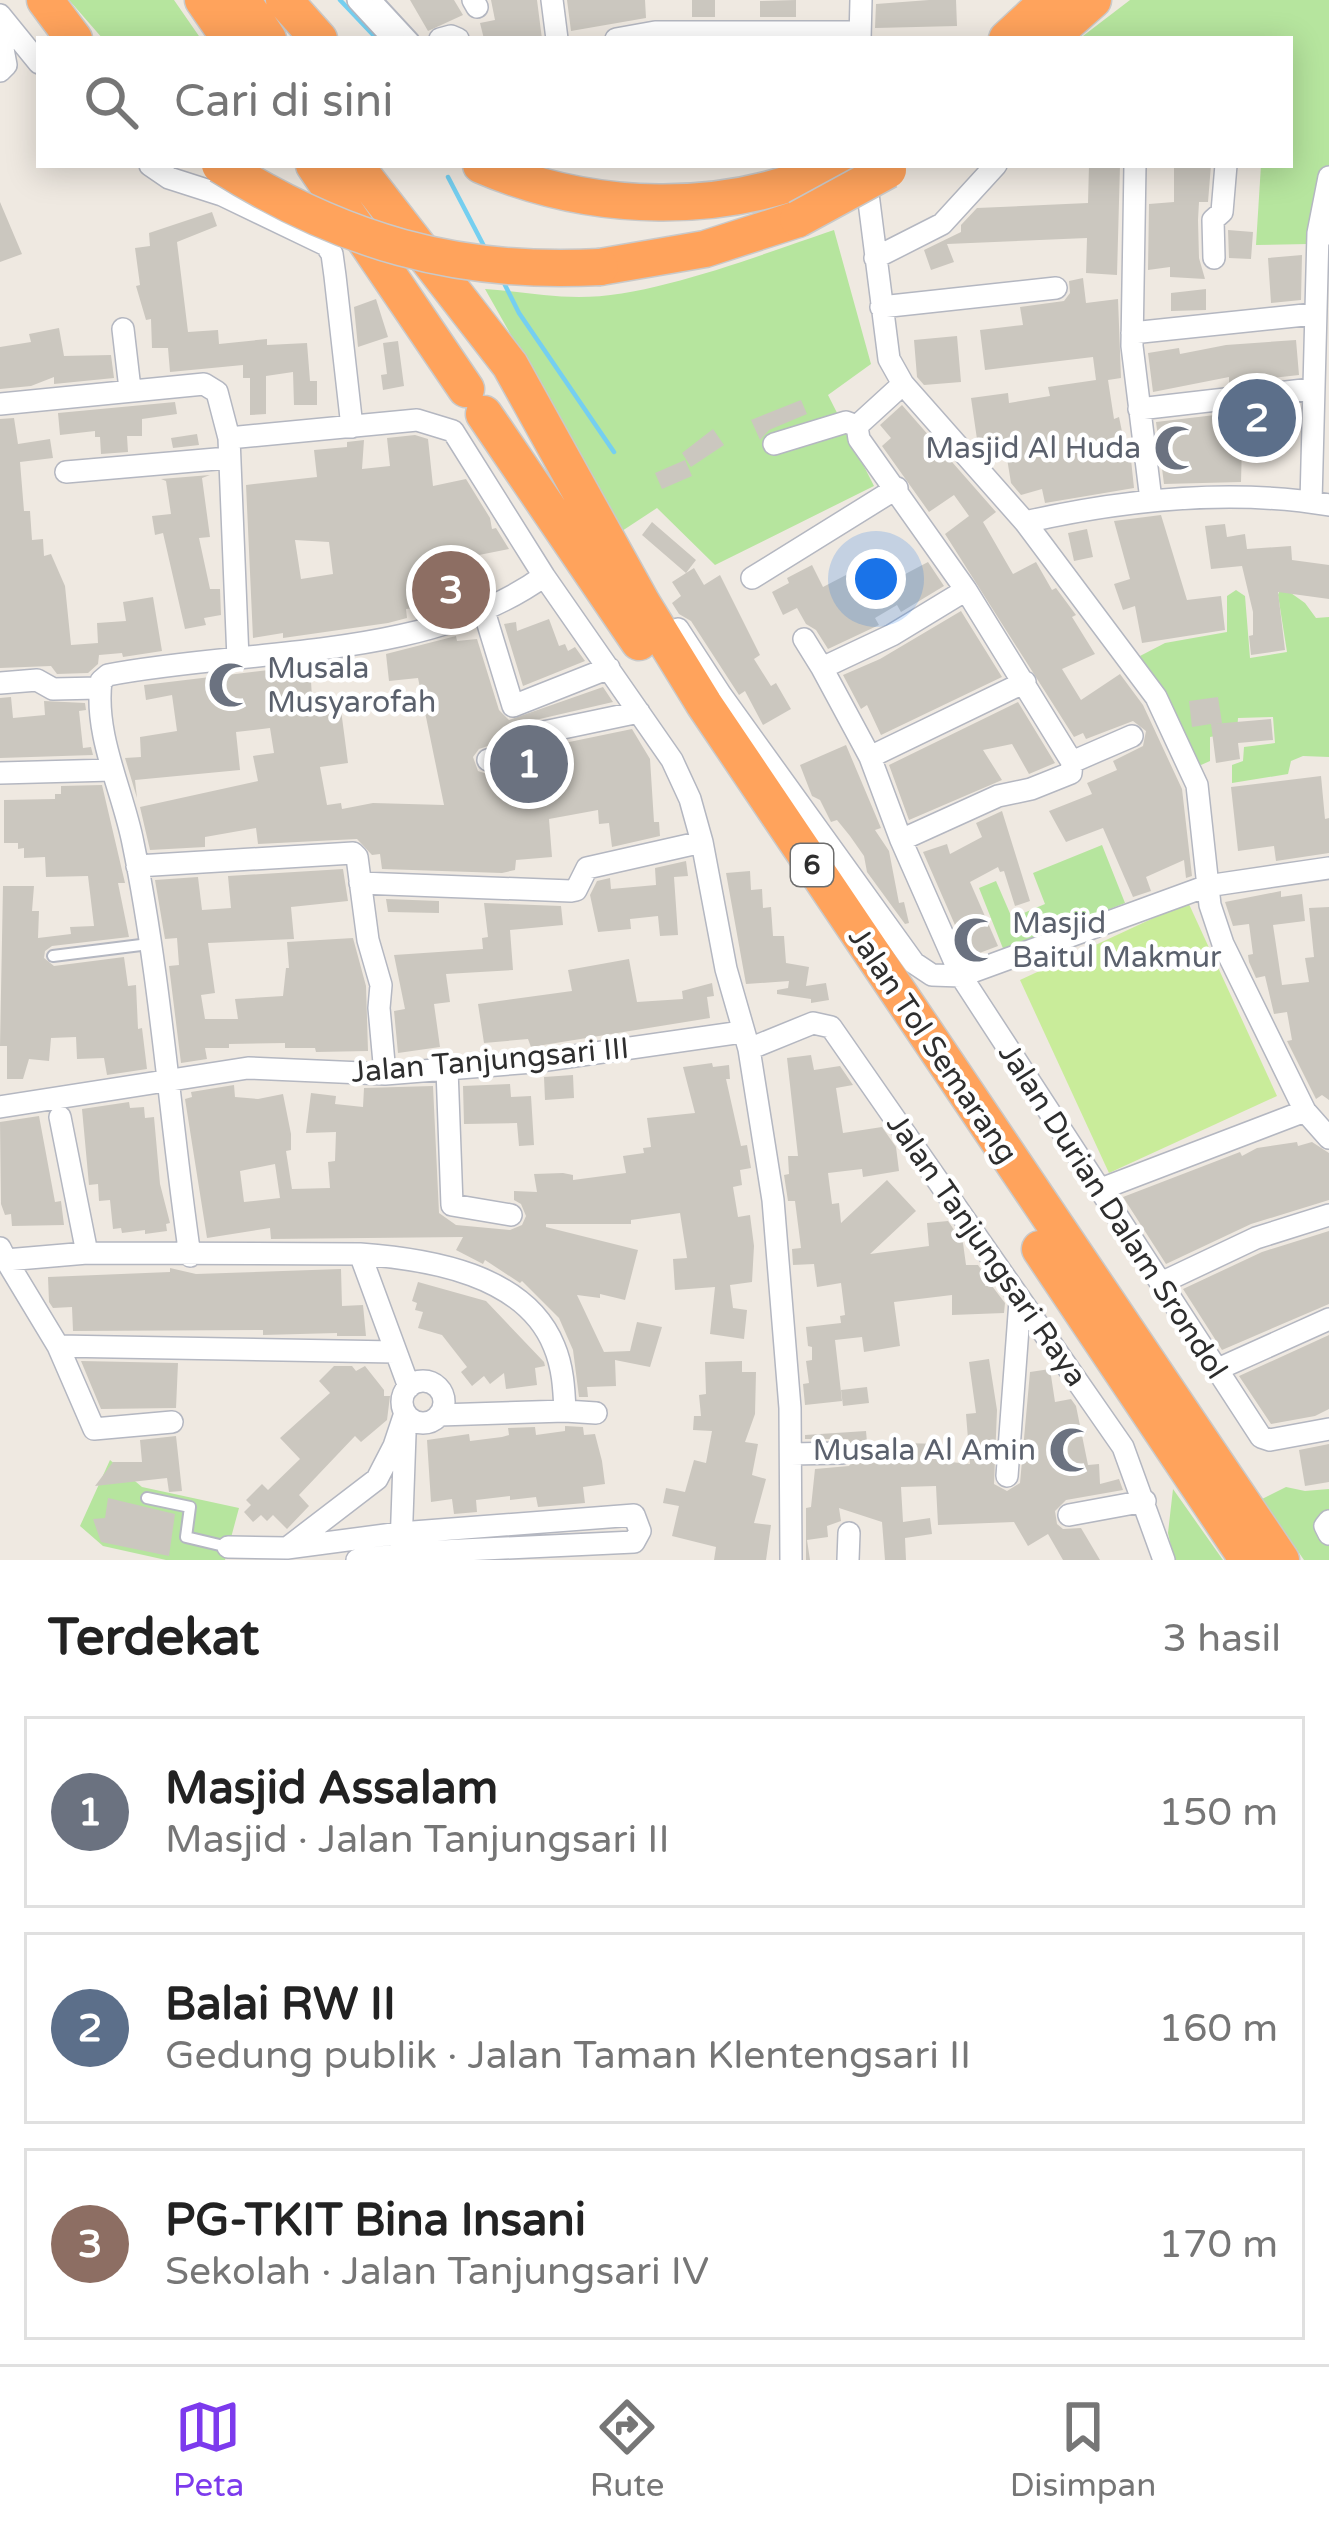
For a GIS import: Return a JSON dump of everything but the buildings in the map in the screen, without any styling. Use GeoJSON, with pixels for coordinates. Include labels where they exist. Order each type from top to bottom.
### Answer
{"type":"FeatureCollection","features":[{"type":"Feature","properties":{"kind":"highway"},"geometry":{"type":"LineString","coordinates":[[45,0],[72,36]]}},
{"type":"Feature","properties":{"kind":"highway"},"geometry":{"type":"LineString","coordinates":[[203,0],[228,36]]}},
{"type":"Feature","properties":{"kind":"highway"},"geometry":{"type":"LineString","coordinates":[[242,0],[266,36]]}},
{"type":"Feature","properties":{"kind":"highway"},"geometry":{"type":"LineString","coordinates":[[284,0],[316,36]]}},
{"type":"Feature","properties":{"kind":"highway"},"geometry":{"type":"LineString","coordinates":[[1010,36],[1049,0]]}},
{"type":"Feature","properties":{"kind":"highway"},"geometry":{"type":"LineString","coordinates":[[1052,36],[1093,0]]}},
{"type":"Feature","properties":{"kind":"highway"},"geometry":{"type":"LineString","coordinates":[[225,168],[303,212],[379,244],[487,266],[600,267],[705,249],[798,219],[862,168]]}},
{"type":"Feature","properties":{"kind":"highway","name":"Jalan Tol Semarang"},"geometry":{"type":"LineString","coordinates":[[316,168],[600,581],[1248,1560]]}},
{"type":"Feature","properties":{"kind":"highway","name":"Jalan Tol Semarang"},"geometry":{"type":"LineString","coordinates":[[357,168],[510,365],[642,603],[704,704],[1281,1560]]}},
{"type":"Feature","properties":{"kind":"highway"},"geometry":{"type":"LineString","coordinates":[[489,168],[547,189],[648,203],[719,199],[858,168]]}},
{"type":"Feature","properties":{"kind":"street"},"geometry":{"type":"LineString","coordinates":[[358,0],[391,36]]}},
{"type":"Feature","properties":{"kind":"street"},"geometry":{"type":"LineString","coordinates":[[552,0],[557,36]]}},
{"type":"Feature","properties":{"kind":"street"},"geometry":{"type":"LineString","coordinates":[[633,36],[656,32],[860,36],[861,0]]}},
{"type":"Feature","properties":{"kind":"street"},"geometry":{"type":"LineString","coordinates":[[0,14],[36,59]]}},
{"type":"Feature","properties":{"kind":"street"},"geometry":{"type":"LineString","coordinates":[[0,33],[6,65],[0,71]]}},
{"type":"Feature","properties":{"kind":"street"},"geometry":{"type":"LineString","coordinates":[[154,168],[326,245],[335,276],[352,427]]}},
{"type":"Feature","properties":{"kind":"street"},"geometry":{"type":"LineString","coordinates":[[863,168],[889,359],[903,384],[1025,523],[1156,697],[1197,785],[1207,886],[1223,944],[1305,1112],[1329,1138]]}},
{"type":"Feature","properties":{"kind":"street"},"geometry":{"type":"LineString","coordinates":[[875,258],[942,224],[993,168]]}},
{"type":"Feature","properties":{"kind":"street"},"geometry":{"type":"LineString","coordinates":[[1135,168],[1132,333],[1151,500]]}},
{"type":"Feature","properties":{"kind":"street"},"geometry":{"type":"LineString","coordinates":[[1214,258],[1213,220],[1222,212],[1226,168]]}},
{"type":"Feature","properties":{"kind":"street"},"geometry":{"type":"LineString","coordinates":[[1025,523],[1151,500],[1320,503],[1312,389],[1314,314],[1329,177]]}},
{"type":"Feature","properties":{"kind":"street"},"geometry":{"type":"LineString","coordinates":[[881,308],[1056,288]]}},
{"type":"Feature","properties":{"kind":"street"},"geometry":{"type":"LineString","coordinates":[[1132,333],[1314,314]]}},
{"type":"Feature","properties":{"kind":"street"},"geometry":{"type":"LineString","coordinates":[[123,329],[130,389]]}},
{"type":"Feature","properties":{"kind":"street"},"geometry":{"type":"LineString","coordinates":[[857,426],[903,384]]}},
{"type":"Feature","properties":{"kind":"street"},"geometry":{"type":"LineString","coordinates":[[0,404],[130,389],[211,387],[221,399],[228,448],[238,659]]}},
{"type":"Feature","properties":{"kind":"street"},"geometry":{"type":"LineString","coordinates":[[1139,409],[1312,389]]}},
{"type":"Feature","properties":{"kind":"street"},"geometry":{"type":"LineString","coordinates":[[66,472],[352,427],[417,420],[453,430],[544,576],[682,780],[702,842],[726,969],[746,1040],[773,1200],[791,1454],[791,1560]]}},
{"type":"Feature","properties":{"kind":"street"},"geometry":{"type":"LineString","coordinates":[[774,444],[846,422],[857,426]]}},
{"type":"Feature","properties":{"kind":"street"},"geometry":{"type":"LineString","coordinates":[[857,426],[863,448],[897,488],[966,590],[1072,762],[1070,773],[998,796],[901,840]]}},
{"type":"Feature","properties":{"kind":"street"},"geometry":{"type":"LineString","coordinates":[[752,578],[897,488]]}},
{"type":"Feature","properties":{"kind":"street"},"geometry":{"type":"LineString","coordinates":[[190,1256],[137,866],[112,770],[99,688],[108,676],[163,665],[400,637],[510,600],[544,576]]}},
{"type":"Feature","properties":{"kind":"street"},"geometry":{"type":"LineString","coordinates":[[825,666],[892,635],[966,590]]}},
{"type":"Feature","properties":{"kind":"street"},"geometry":{"type":"LineString","coordinates":[[664,606],[747,732],[914,963],[932,975],[961,976],[1207,886],[1329,868]]}},
{"type":"Feature","properties":{"kind":"street"},"geometry":{"type":"LineString","coordinates":[[484,611],[513,706],[609,668]]}},
{"type":"Feature","properties":{"kind":"street","name":"Jalan Durian Dalam Srondol"},"geometry":{"type":"LineString","coordinates":[[804,639],[825,666],[871,757],[901,840],[961,976],[1261,1437],[1270,1440],[1329,1429]]}},
{"type":"Feature","properties":{"kind":"street"},"geometry":{"type":"LineString","coordinates":[[0,683],[37,680],[53,688],[99,688]]}},
{"type":"Feature","properties":{"kind":"street"},"geometry":{"type":"LineString","coordinates":[[871,757],[1025,682]]}},
{"type":"Feature","properties":{"kind":"street"},"geometry":{"type":"LineString","coordinates":[[488,760],[512,754],[539,734],[639,712]]}},
{"type":"Feature","properties":{"kind":"street"},"geometry":{"type":"LineString","coordinates":[[1072,762],[1132,736]]}},
{"type":"Feature","properties":{"kind":"street"},"geometry":{"type":"LineString","coordinates":[[0,773],[112,770]]}},
{"type":"Feature","properties":{"kind":"street"},"geometry":{"type":"LineString","coordinates":[[360,883],[571,891],[587,868],[702,842]]}},
{"type":"Feature","properties":{"kind":"street"},"geometry":{"type":"LineString","coordinates":[[137,866],[350,852],[357,857],[368,940],[381,985],[385,1074]]}},
{"type":"Feature","properties":{"kind":"street","name":"Jalan Tanjungsari Raya"},"geometry":{"type":"LineString","coordinates":[[746,1040],[813,1023],[827,1024],[1123,1447],[1164,1560]]}},
{"type":"Feature","properties":{"kind":"street","name":"Jalan Tanjungsari III"},"geometry":{"type":"LineString","coordinates":[[0,1107],[248,1068],[385,1074],[746,1040]]}},
{"type":"Feature","properties":{"kind":"street"},"geometry":{"type":"LineString","coordinates":[[447,1069],[452,1205],[511,1215]]}},
{"type":"Feature","properties":{"kind":"street"},"geometry":{"type":"LineString","coordinates":[[1101,1189],[1305,1112]]}},
{"type":"Feature","properties":{"kind":"street"},"geometry":{"type":"LineString","coordinates":[[59,1117],[87,1253]]}},
{"type":"Feature","properties":{"kind":"street"},"geometry":{"type":"LineString","coordinates":[[1162,1282],[1256,1238],[1329,1215]]}},
{"type":"Feature","properties":{"kind":"street"},"geometry":{"type":"LineString","coordinates":[[3,1254],[190,1256],[215,1252],[420,1258],[498,1288],[528,1309],[556,1353],[565,1411]]}},
{"type":"Feature","properties":{"kind":"street"},"geometry":{"type":"LineString","coordinates":[[3,1254],[58,1346],[94,1429],[172,1422]]}},
{"type":"Feature","properties":{"kind":"street"},"geometry":{"type":"LineString","coordinates":[[360,1254],[409,1387]]}},
{"type":"Feature","properties":{"kind":"street"},"geometry":{"type":"LineString","coordinates":[[1007,1476],[1020,1301]]}},
{"type":"Feature","properties":{"kind":"street"},"geometry":{"type":"LineString","coordinates":[[1218,1369],[1329,1319]]}},
{"type":"Feature","properties":{"kind":"street"},"geometry":{"type":"LineString","coordinates":[[58,1346],[395,1352]]}},
{"type":"Feature","properties":{"kind":"street"},"geometry":{"type":"LineString","coordinates":[[286,1548],[377,1479],[417,1416],[442,1395],[434,1384],[421,1382],[409,1387],[402,1399],[417,1416],[407,1547]]}},
{"type":"Feature","properties":{"kind":"street"},"geometry":{"type":"LineString","coordinates":[[417,1416],[596,1413]]}},
{"type":"Feature","properties":{"kind":"street"},"geometry":{"type":"LineString","coordinates":[[791,1454],[842,1453]]}},
{"type":"Feature","properties":{"kind":"street"},"geometry":{"type":"LineString","coordinates":[[1069,1515],[1145,1502]]}},
{"type":"Feature","properties":{"kind":"street"},"geometry":{"type":"LineString","coordinates":[[244,1552],[286,1548],[407,1547],[634,1542],[640,1531],[634,1515],[407,1547],[357,1560]]}},
{"type":"Feature","properties":{"kind":"street"},"geometry":{"type":"LineString","coordinates":[[1329,1521],[1325,1526],[1329,1534]]}},
{"type":"Feature","properties":{"kind":"street"},"geometry":{"type":"LineString","coordinates":[[848,1560],[849,1533]]}},
{"type":"Feature","properties":{"kind":"lane"},"geometry":{"type":"LineString","coordinates":[[377,0],[410,36]]}},
{"type":"Feature","properties":{"kind":"lane"},"geometry":{"type":"LineString","coordinates":[[53,956],[149,944]]}},
{"type":"Feature","properties":{"kind":"lane"},"geometry":{"type":"LineString","coordinates":[[147,1498],[190,1507],[186,1537],[244,1552]]}},
{"type":"Feature","properties":{"kind":"green space"},"geometry":{"type":"Polygon","coordinates":[[[69,0],[174,0],[199,36],[100,36],[69,0]]]}},
{"type":"Feature","properties":{"kind":"green space"},"geometry":{"type":"Polygon","coordinates":[[[1130,0],[1329,0],[1329,224],[1308,244],[1256,245],[1261,168],[1293,168],[1293,36],[1083,36],[1130,0]]]}},
{"type":"Feature","properties":{"kind":"green space"},"geometry":{"type":"Polygon","coordinates":[[[834,230],[871,364],[828,395],[874,486],[715,565],[657,508],[622,531],[485,289],[579,297],[640,290],[834,230]]]}},
{"type":"Feature","properties":{"kind":"green space"},"geometry":{"type":"Polygon","coordinates":[[[1281,586],[1305,603],[1316,618],[1329,617],[1329,757],[1303,756],[1291,761],[1288,774],[1232,783],[1232,765],[1243,761],[1244,747],[1275,743],[1273,717],[1238,718],[1237,732],[1210,737],[1210,761],[1201,765],[1191,759],[1140,656],[1165,643],[1227,632],[1227,596],[1236,590],[1245,596],[1250,658],[1287,652],[1278,595],[1281,586]]]}},
{"type":"Feature","properties":{"kind":"green space"},"geometry":{"type":"Polygon","coordinates":[[[1102,845],[1125,903],[1004,951],[979,888],[996,881],[1012,918],[1045,904],[1033,873],[1102,845]]]}},
{"type":"Feature","properties":{"kind":"green space"},"geometry":{"type":"Polygon","coordinates":[[[1188,902],[1277,1096],[1109,1173],[1020,980],[1188,902]]]}},
{"type":"Feature","properties":{"kind":"green space"},"geometry":{"type":"Polygon","coordinates":[[[110,1460],[142,1487],[239,1508],[225,1560],[166,1560],[103,1546],[80,1526],[110,1460]]]}},
{"type":"Feature","properties":{"kind":"green space"},"geometry":{"type":"Polygon","coordinates":[[[1286,1487],[1329,1489],[1329,1560],[1304,1560],[1262,1499],[1286,1487]]]}},
{"type":"Feature","properties":{"kind":"green space"},"geometry":{"type":"Polygon","coordinates":[[[1173,1489],[1223,1560],[1174,1560],[1168,1533],[1173,1489]]]}},
{"type":"Feature","properties":{"kind":"waterway"},"geometry":{"type":"LineString","coordinates":[[340,0],[374,36]]}},
{"type":"Feature","properties":{"kind":"waterway"},"geometry":{"type":"LineString","coordinates":[[448,177],[486,250]]}},
{"type":"Feature","properties":{"kind":"waterway"},"geometry":{"type":"LineString","coordinates":[[503,281],[519,313],[614,452]]}},
{"type":"Feature","properties":{"kind":"place","name":"Balai RW II"},"geometry":{"type":"Point","coordinates":[1257,418]}},
{"type":"Feature","properties":{"kind":"place","name":"Masjid Al Huda"},"geometry":{"type":"Point","coordinates":[1177,448]}},
{"type":"Feature","properties":{"kind":"place","name":"PG-TKIT Bina Insani"},"geometry":{"type":"Point","coordinates":[451,590]}},
{"type":"Feature","properties":{"kind":"place","name":"Musala Musyarofah"},"geometry":{"type":"Point","coordinates":[231,685]}},
{"type":"Feature","properties":{"kind":"place","name":"Masjid Assalam"},"geometry":{"type":"Point","coordinates":[529,764]}},
{"type":"Feature","properties":{"kind":"place","name":"Masjid Baitul Makmur"},"geometry":{"type":"Point","coordinates":[976,940]}},
{"type":"Feature","properties":{"kind":"place","name":"Musala Al Amin"},"geometry":{"type":"Point","coordinates":[1072,1450]}}]}
